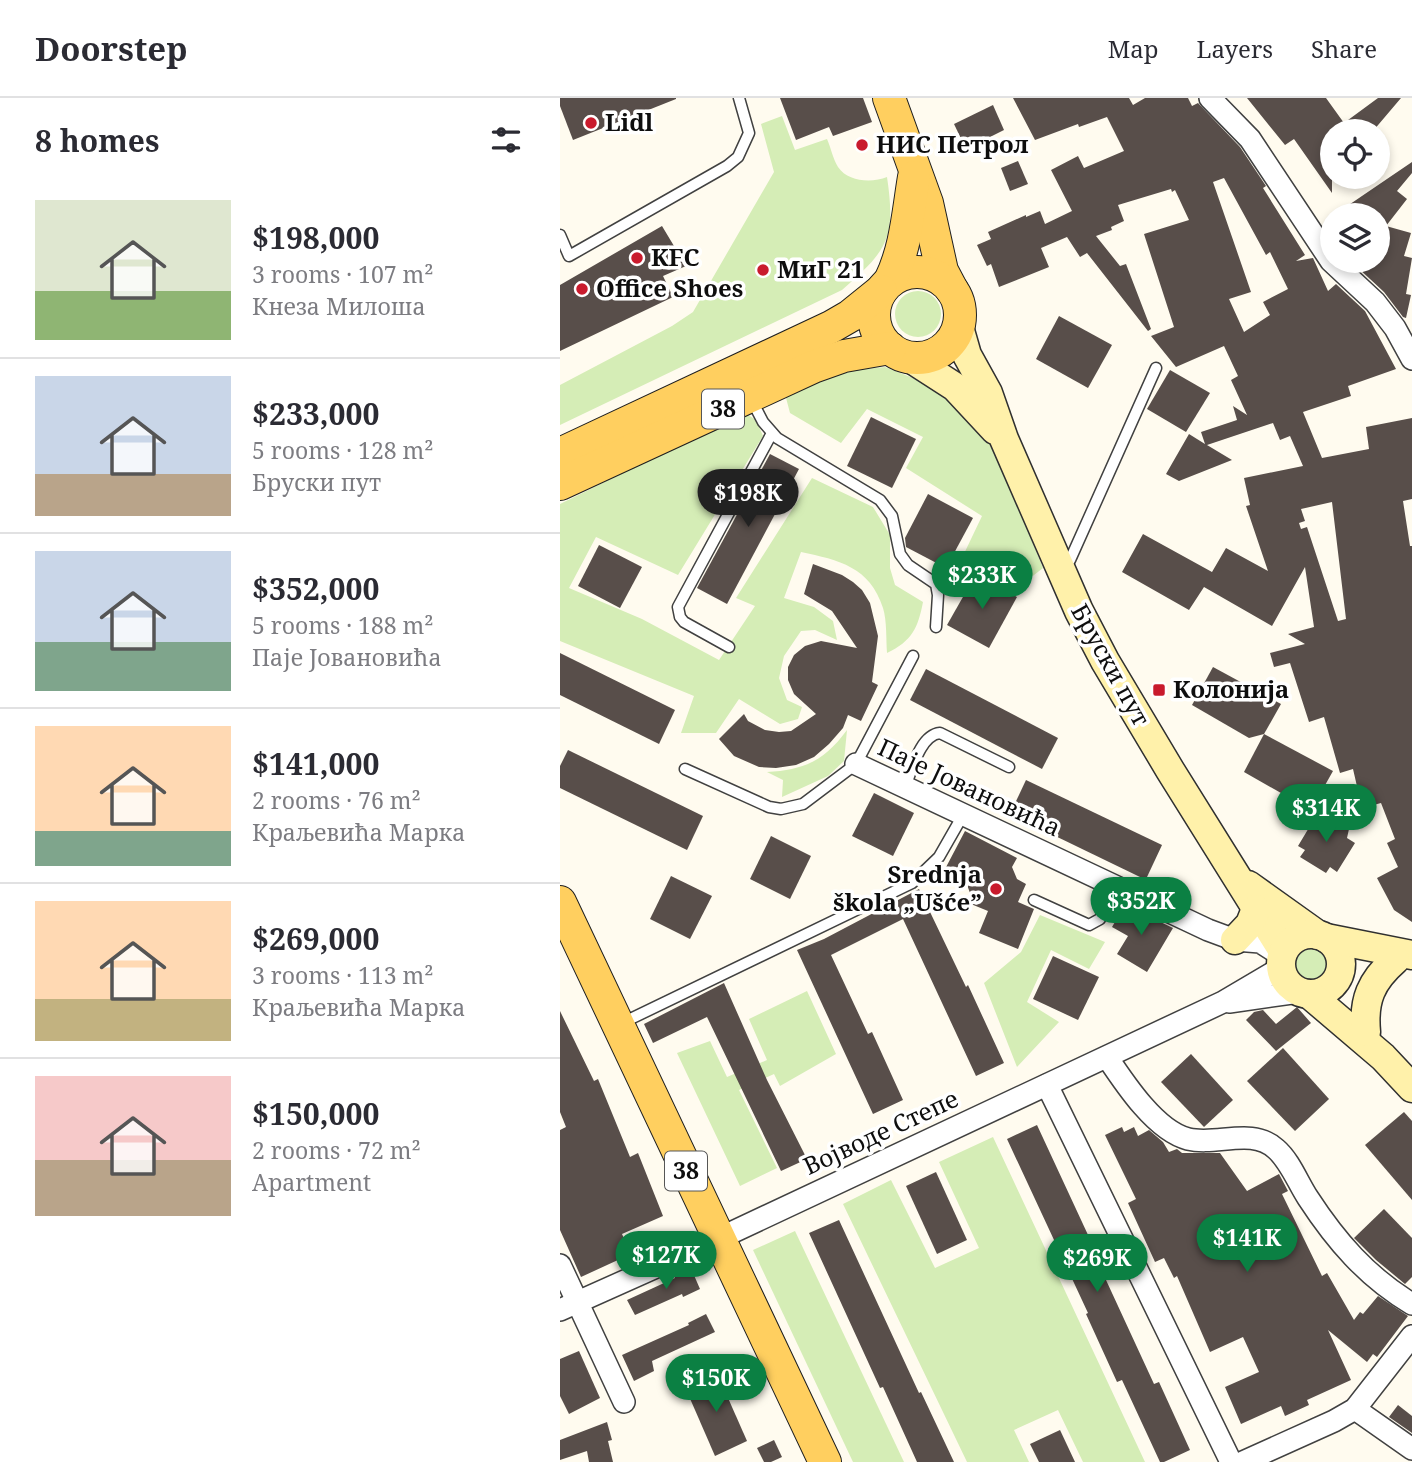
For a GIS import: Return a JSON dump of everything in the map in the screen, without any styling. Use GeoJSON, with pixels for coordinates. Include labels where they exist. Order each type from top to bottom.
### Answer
{"type":"FeatureCollection","features":[{"type":"Feature","properties":{"kind":"main road"},"geometry":{"type":"LineString","coordinates":[[889,98],[927,203],[942,271],[958,301],[959,327]]}},
{"type":"Feature","properties":{"kind":"main road"},"geometry":{"type":"LineString","coordinates":[[900,353],[882,340],[875,325],[875,307],[899,262],[906,235],[914,165]]}},
{"type":"Feature","properties":{"kind":"main road","name":"38"},"geometry":{"type":"LineString","coordinates":[[560,454],[821,332],[850,316],[902,275],[916,272],[930,274],[943,280],[952,290]]}},
{"type":"Feature","properties":{"kind":"main road","name":"38"},"geometry":{"type":"LineString","coordinates":[[560,484],[813,367],[844,356],[900,353],[935,355],[954,338],[959,327]]}},
{"type":"Feature","properties":{"kind":"main road","name":"Бруски пут"},"geometry":{"type":"LineString","coordinates":[[959,327],[967,355],[988,393],[1004,439],[1058,567],[1118,682],[1204,826],[1240,879],[1281,960]]}},
{"type":"Feature","properties":{"kind":"main road","name":"Бруски пут"},"geometry":{"type":"LineString","coordinates":[[900,353],[955,387],[1004,439]]}},
{"type":"Feature","properties":{"kind":"main road","name":"Бруски пут"},"geometry":{"type":"LineString","coordinates":[[1240,879],[1322,937]]}},
{"type":"Feature","properties":{"kind":"main road","name":"38"},"geometry":{"type":"LineString","coordinates":[[560,902],[618,1025],[803,1462]]}},
{"type":"Feature","properties":{"kind":"main road"},"geometry":{"type":"LineString","coordinates":[[1235,940],[1250,924],[1256,909]]}},
{"type":"Feature","properties":{"kind":"main road"},"geometry":{"type":"LineString","coordinates":[[1407,958],[1307,934],[1298,937],[1281,960],[1284,978],[1382,1057],[1412,1088]]}},
{"type":"Feature","properties":{"kind":"main road"},"geometry":{"type":"LineString","coordinates":[[1322,937],[1337,949],[1340,956],[1338,976],[1345,1001],[1382,1057]]}},
{"type":"Feature","properties":{"kind":"main road","name":"38"},"geometry":{"type":"LineString","coordinates":[[560,946],[825,1462]]}},
{"type":"Feature","properties":{"kind":"main road"},"geometry":{"type":"LineString","coordinates":[[1304,993],[1324,991],[1338,976],[1407,958]]}},
{"type":"Feature","properties":{"kind":"main road"},"geometry":{"type":"LineString","coordinates":[[1366,1032],[1366,1000],[1372,985],[1381,973],[1407,958]]}},
{"type":"Feature","properties":{"kind":"street"},"geometry":{"type":"LineString","coordinates":[[1210,98],[1250,139],[1331,261],[1375,302],[1395,328],[1412,359]]}},
{"type":"Feature","properties":{"kind":"street","name":"Паје Јовановића"},"geometry":{"type":"LineString","coordinates":[[856,764],[1115,887],[1235,940],[1262,958],[1281,960]]}},
{"type":"Feature","properties":{"kind":"street","name":"Војводе Степе"},"geometry":{"type":"LineString","coordinates":[[568,1306],[1223,1002],[1281,960]]}},
{"type":"Feature","properties":{"kind":"street","name":"Војводе Степе"},"geometry":{"type":"LineString","coordinates":[[1223,1002],[1304,993]]}},
{"type":"Feature","properties":{"kind":"street"},"geometry":{"type":"LineString","coordinates":[[1107,1057],[1120,1078],[1161,1125],[1173,1133],[1197,1141],[1260,1139],[1276,1149],[1340,1244],[1367,1272],[1412,1304]]}},
{"type":"Feature","properties":{"kind":"street"},"geometry":{"type":"LineString","coordinates":[[1047,1085],[1231,1462]]}},
{"type":"Feature","properties":{"kind":"street"},"geometry":{"type":"LineString","coordinates":[[560,1265],[568,1306],[624,1402]]}},
{"type":"Feature","properties":{"kind":"street"},"geometry":{"type":"LineString","coordinates":[[1244,1462],[1355,1409],[1412,1336]]}},
{"type":"Feature","properties":{"kind":"street"},"geometry":{"type":"LineString","coordinates":[[1355,1409],[1412,1449]]}},
{"type":"Feature","properties":{"kind":"lane"},"geometry":{"type":"LineString","coordinates":[[560,235],[564,258],[738,157],[749,133],[739,98]]}},
{"type":"Feature","properties":{"kind":"lane"},"geometry":{"type":"LineString","coordinates":[[1058,567],[1070,560],[1156,368]]}},
{"type":"Feature","properties":{"kind":"lane"},"geometry":{"type":"LineString","coordinates":[[750,396],[763,422],[786,445],[873,494],[887,507],[895,526],[900,554],[908,565],[936,583],[936,627]]}},
{"type":"Feature","properties":{"kind":"lane"},"geometry":{"type":"LineString","coordinates":[[729,648],[684,622],[678,607],[772,433]]}},
{"type":"Feature","properties":{"kind":"lane"},"geometry":{"type":"LineString","coordinates":[[856,764],[913,656]]}},
{"type":"Feature","properties":{"kind":"lane"},"geometry":{"type":"LineString","coordinates":[[905,787],[925,741],[936,733],[1009,767]]}},
{"type":"Feature","properties":{"kind":"lane","name":"Паје Јовановића"},"geometry":{"type":"LineString","coordinates":[[685,769],[769,807],[780,809],[803,804],[856,764]]}},
{"type":"Feature","properties":{"kind":"lane"},"geometry":{"type":"LineString","coordinates":[[618,1025],[912,883],[939,857],[963,815]]}},
{"type":"Feature","properties":{"kind":"lane"},"geometry":{"type":"LineString","coordinates":[[1034,900],[1090,925],[1100,919],[1115,887]]}},
{"type":"Feature","properties":{"kind":"green space"},"geometry":{"type":"Polygon","coordinates":[[[782,116],[795,150],[827,139],[838,167],[848,176],[868,180],[887,177],[890,198],[889,229],[879,253],[842,290],[560,425],[560,385],[672,326],[693,312],[774,172],[761,124],[782,116]]]}},
{"type":"Feature","properties":{"kind":"green space"},"geometry":{"type":"Polygon","coordinates":[[[918,291],[934,298],[941,314],[934,330],[918,337],[902,330],[895,314],[902,298],[918,291]]]}},
{"type":"Feature","properties":{"kind":"green space"},"geometry":{"type":"Polygon","coordinates":[[[885,367],[936,387],[973,415],[996,453],[1043,568],[1020,586],[961,560],[982,516],[906,468],[923,437],[867,409],[841,443],[790,413],[785,394],[835,372],[885,367]]]}},
{"type":"Feature","properties":{"kind":"green space"},"geometry":{"type":"Polygon","coordinates":[[[745,413],[756,420],[763,436],[678,575],[596,537],[569,588],[642,619],[719,660],[755,606],[736,598],[812,478],[873,507],[890,535],[890,568],[895,585],[923,602],[912,633],[902,644],[887,653],[883,608],[870,583],[861,574],[840,562],[801,552],[784,598],[814,607],[833,621],[837,640],[815,630],[801,631],[784,656],[779,678],[787,700],[802,707],[798,719],[780,724],[739,699],[716,733],[681,733],[694,696],[560,641],[560,504],[745,413]]]}},
{"type":"Feature","properties":{"kind":"green space"},"geometry":{"type":"Polygon","coordinates":[[[847,730],[844,761],[828,776],[782,797],[783,780],[767,772],[792,769],[813,762],[831,749],[847,730]]]}},
{"type":"Feature","properties":{"kind":"green space"},"geometry":{"type":"Polygon","coordinates":[[[1040,915],[1105,942],[1089,969],[1051,950],[1027,1002],[1059,1022],[1017,1067],[984,983],[1021,952],[1040,915]]]}},
{"type":"Feature","properties":{"kind":"green space"},"geometry":{"type":"Polygon","coordinates":[[[1310,945],[1323,951],[1329,964],[1323,977],[1310,983],[1297,977],[1291,964],[1297,951],[1310,945]]]}},
{"type":"Feature","properties":{"kind":"green space"},"geometry":{"type":"Polygon","coordinates":[[[807,991],[836,1054],[780,1086],[774,1074],[739,1090],[777,1168],[740,1186],[677,1053],[710,1041],[727,1077],[767,1060],[749,1019],[807,991]]]}},
{"type":"Feature","properties":{"kind":"green space"},"geometry":{"type":"Polygon","coordinates":[[[993,1137],[1145,1462],[1083,1462],[1058,1410],[1014,1430],[1029,1462],[967,1462],[843,1204],[891,1180],[935,1268],[979,1248],[939,1162],[993,1137]]]}},
{"type":"Feature","properties":{"kind":"green space"},"geometry":{"type":"Polygon","coordinates":[[[795,1231],[904,1462],[853,1462],[753,1250],[795,1231]]]}},
{"type":"Feature","properties":{"kind":"building","name":"Lidl"},"geometry":{"type":"Polygon","coordinates":[[[560,98],[676,99],[573,140],[560,106],[560,98]]]}},
{"type":"Feature","properties":{"kind":"building"},"geometry":{"type":"Polygon","coordinates":[[[780,98],[863,98],[872,122],[833,136],[829,127],[796,140],[780,98]]]}},
{"type":"Feature","properties":{"kind":"building"},"geometry":{"type":"Polygon","coordinates":[[[1013,98],[1129,98],[1133,105],[1145,98],[1188,98],[1192,106],[1198,103],[1240,147],[1266,186],[1263,188],[1305,255],[1296,261],[1313,258],[1328,291],[1336,284],[1365,311],[1396,369],[1348,386],[1351,396],[1303,412],[1322,458],[1369,449],[1366,427],[1412,418],[1412,499],[1403,501],[1412,546],[1412,922],[1394,910],[1377,878],[1398,867],[1387,843],[1395,839],[1381,803],[1362,808],[1353,769],[1340,773],[1324,717],[1309,722],[1290,663],[1274,667],[1270,653],[1305,644],[1288,634],[1314,627],[1305,567],[1272,626],[1204,587],[1189,610],[1122,572],[1143,534],[1212,572],[1226,548],[1268,571],[1246,506],[1250,505],[1244,478],[1303,466],[1290,436],[1280,440],[1273,423],[1207,445],[1232,460],[1179,481],[1166,474],[1189,434],[1205,444],[1201,432],[1237,420],[1233,406],[1247,415],[1231,380],[1238,376],[1224,346],[1176,367],[1151,336],[1174,327],[1144,234],[1189,220],[1175,190],[1118,205],[1124,221],[1111,227],[1112,230],[1096,236],[1120,266],[1126,264],[1151,329],[1148,331],[1087,253],[1080,257],[1067,237],[1041,248],[1049,267],[999,287],[991,264],[987,266],[977,245],[991,239],[988,232],[1040,211],[1045,224],[1072,211],[1051,170],[1078,156],[1084,168],[1124,151],[1107,117],[1079,127],[1078,124],[1035,140],[1013,98]],[[1224,178],[1213,182],[1251,292],[1229,299],[1244,332],[1270,315],[1263,302],[1288,289],[1270,252],[1266,255],[1224,178]],[[1332,502],[1301,509],[1305,521],[1299,523],[1301,529],[1307,527],[1338,621],[1346,619],[1332,502]]]}},
{"type":"Feature","properties":{"kind":"building"},"geometry":{"type":"Polygon","coordinates":[[[1247,98],[1326,98],[1341,119],[1320,119],[1320,176],[1294,139],[1285,145],[1247,98]]]}},
{"type":"Feature","properties":{"kind":"building"},"geometry":{"type":"Polygon","coordinates":[[[1378,98],[1401,98],[1383,119],[1349,119],[1378,98]]]}},
{"type":"Feature","properties":{"kind":"building"},"geometry":{"type":"Polygon","coordinates":[[[993,105],[1004,130],[966,149],[954,124],[993,105]]]}},
{"type":"Feature","properties":{"kind":"building"},"geometry":{"type":"Polygon","coordinates":[[[1018,161],[1028,184],[1010,191],[1001,168],[1018,161]]]}},
{"type":"Feature","properties":{"kind":"building"},"geometry":{"type":"Polygon","coordinates":[[[1412,162],[1412,173],[1397,191],[1407,199],[1390,221],[1390,203],[1352,203],[1372,189],[1390,189],[1390,177],[1412,162]]]}},
{"type":"Feature","properties":{"kind":"building"},"geometry":{"type":"Polygon","coordinates":[[[662,226],[686,266],[663,276],[673,297],[560,351],[560,285],[662,226]]]}},
{"type":"Feature","properties":{"kind":"building"},"geometry":{"type":"Polygon","coordinates":[[[1390,227],[1411,233],[1404,256],[1412,258],[1406,294],[1411,295],[1406,318],[1364,273],[1390,273],[1390,227]]]}},
{"type":"Feature","properties":{"kind":"building"},"geometry":{"type":"Polygon","coordinates":[[[1059,316],[1112,345],[1088,388],[1036,359],[1059,316]]]}},
{"type":"Feature","properties":{"kind":"building"},"geometry":{"type":"Polygon","coordinates":[[[1170,370],[1210,393],[1186,432],[1147,409],[1170,370]]]}},
{"type":"Feature","properties":{"kind":"building"},"geometry":{"type":"Polygon","coordinates":[[[871,417],[916,439],[892,488],[847,466],[871,417]]]}},
{"type":"Feature","properties":{"kind":"building"},"geometry":{"type":"Polygon","coordinates":[[[770,454],[799,469],[727,604],[697,588],[770,454]]]}},
{"type":"Feature","properties":{"kind":"building"},"geometry":{"type":"Polygon","coordinates":[[[928,494],[973,518],[946,568],[906,547],[905,538],[928,494]]]}},
{"type":"Feature","properties":{"kind":"building"},"geometry":{"type":"Polygon","coordinates":[[[599,545],[642,567],[620,608],[578,586],[599,545]]]}},
{"type":"Feature","properties":{"kind":"building"},"geometry":{"type":"Polygon","coordinates":[[[813,564],[853,582],[870,603],[878,636],[872,682],[878,685],[861,721],[848,715],[843,728],[814,757],[796,765],[759,767],[734,756],[719,739],[744,714],[748,721],[765,730],[791,731],[816,714],[794,694],[788,680],[788,667],[794,655],[805,646],[821,641],[857,648],[832,611],[804,594],[813,564]]]}},
{"type":"Feature","properties":{"kind":"building"},"geometry":{"type":"Polygon","coordinates":[[[976,574],[1017,597],[989,648],[947,625],[976,574]]]}},
{"type":"Feature","properties":{"kind":"building"},"geometry":{"type":"Polygon","coordinates":[[[560,653],[675,710],[659,744],[560,695],[560,653]]]}},
{"type":"Feature","properties":{"kind":"building"},"geometry":{"type":"Polygon","coordinates":[[[1213,667],[1281,704],[1264,734],[1249,738],[1192,705],[1213,667]]]}},
{"type":"Feature","properties":{"kind":"building"},"geometry":{"type":"Polygon","coordinates":[[[926,669],[1058,738],[1042,769],[910,700],[926,669]]]}},
{"type":"Feature","properties":{"kind":"building"},"geometry":{"type":"Polygon","coordinates":[[[1264,734],[1333,771],[1311,810],[1244,772],[1264,734]]]}},
{"type":"Feature","properties":{"kind":"building"},"geometry":{"type":"Polygon","coordinates":[[[568,750],[703,816],[687,850],[560,788],[560,766],[568,750]]]}},
{"type":"Feature","properties":{"kind":"building"},"geometry":{"type":"Polygon","coordinates":[[[1026,780],[1162,845],[1147,877],[1140,877],[1010,814],[1026,780]]]}},
{"type":"Feature","properties":{"kind":"building"},"geometry":{"type":"Polygon","coordinates":[[[874,793],[914,813],[893,856],[852,836],[874,793]]]}},
{"type":"Feature","properties":{"kind":"building"},"geometry":{"type":"Polygon","coordinates":[[[1319,811],[1349,829],[1347,838],[1355,843],[1337,872],[1330,867],[1326,873],[1300,857],[1305,850],[1298,846],[1319,811]]]}},
{"type":"Feature","properties":{"kind":"building","name":"Srednja škola „Ušće”"},"geometry":{"type":"Polygon","coordinates":[[[965,831],[1017,858],[1012,867],[1017,879],[1026,884],[1018,902],[1034,909],[1018,949],[979,933],[988,911],[966,902],[970,893],[966,882],[944,871],[965,831]]]}},
{"type":"Feature","properties":{"kind":"building"},"geometry":{"type":"Polygon","coordinates":[[[771,836],[811,856],[790,899],[750,879],[771,836]]]}},
{"type":"Feature","properties":{"kind":"building"},"geometry":{"type":"Polygon","coordinates":[[[671,876],[712,896],[690,939],[650,919],[671,876]]]}},
{"type":"Feature","properties":{"kind":"building"},"geometry":{"type":"Polygon","coordinates":[[[919,889],[1004,1063],[976,1076],[903,919],[831,955],[868,1034],[872,1032],[903,1100],[873,1114],[797,950],[824,939],[919,889]]]}},
{"type":"Feature","properties":{"kind":"building"},"geometry":{"type":"Polygon","coordinates":[[[1125,905],[1173,928],[1147,972],[1117,954],[1128,936],[1112,927],[1125,905]]]}},
{"type":"Feature","properties":{"kind":"building"},"geometry":{"type":"Polygon","coordinates":[[[1053,956],[1099,977],[1078,1020],[1033,999],[1053,956]]]}},
{"type":"Feature","properties":{"kind":"building"},"geometry":{"type":"Polygon","coordinates":[[[724,983],[767,1080],[807,1159],[781,1171],[707,1017],[653,1043],[644,1024],[724,983]]]}},
{"type":"Feature","properties":{"kind":"building"},"geometry":{"type":"Polygon","coordinates":[[[1297,1007],[1311,1023],[1276,1051],[1246,1020],[1254,1012],[1263,1010],[1276,1024],[1297,1007]]]}},
{"type":"Feature","properties":{"kind":"building"},"geometry":{"type":"Polygon","coordinates":[[[560,1011],[594,1081],[598,1079],[630,1157],[638,1153],[663,1216],[622,1234],[631,1254],[581,1277],[560,1230],[560,1130],[566,1127],[560,1112],[560,1011]]]}},
{"type":"Feature","properties":{"kind":"building"},"geometry":{"type":"Polygon","coordinates":[[[1283,1048],[1329,1099],[1295,1131],[1247,1081],[1283,1048]]]}},
{"type":"Feature","properties":{"kind":"building"},"geometry":{"type":"Polygon","coordinates":[[[1191,1054],[1233,1100],[1204,1127],[1161,1082],[1191,1054]]]}},
{"type":"Feature","properties":{"kind":"building"},"geometry":{"type":"Polygon","coordinates":[[[1404,1112],[1412,1121],[1412,1200],[1365,1145],[1404,1112]]]}},
{"type":"Feature","properties":{"kind":"building"},"geometry":{"type":"Polygon","coordinates":[[[1037,1125],[1154,1384],[1159,1382],[1190,1450],[1164,1462],[1160,1462],[1122,1380],[1117,1382],[1007,1139],[1037,1125]]]}},
{"type":"Feature","properties":{"kind":"building"},"geometry":{"type":"Polygon","coordinates":[[[1122,1127],[1124,1132],[1134,1127],[1138,1136],[1149,1130],[1163,1142],[1169,1152],[1177,1149],[1182,1153],[1220,1153],[1247,1191],[1279,1174],[1288,1191],[1282,1194],[1322,1276],[1327,1273],[1354,1320],[1360,1312],[1363,1314],[1378,1296],[1408,1316],[1377,1357],[1373,1354],[1367,1362],[1328,1330],[1351,1380],[1307,1400],[1309,1405],[1285,1416],[1281,1406],[1241,1424],[1225,1387],[1259,1372],[1243,1337],[1210,1352],[1177,1276],[1174,1278],[1164,1258],[1155,1262],[1128,1203],[1136,1199],[1105,1135],[1122,1127]]]}},
{"type":"Feature","properties":{"kind":"building"},"geometry":{"type":"Polygon","coordinates":[[[936,1172],[967,1240],[937,1254],[906,1186],[936,1172]]]}},
{"type":"Feature","properties":{"kind":"building"},"geometry":{"type":"Polygon","coordinates":[[[1384,1209],[1412,1238],[1412,1277],[1405,1284],[1354,1238],[1384,1209]]]}},
{"type":"Feature","properties":{"kind":"building"},"geometry":{"type":"Polygon","coordinates":[[[839,1220],[954,1462],[917,1462],[883,1387],[880,1388],[809,1233],[839,1220]]]}},
{"type":"Feature","properties":{"kind":"building"},"geometry":{"type":"Polygon","coordinates":[[[690,1266],[700,1289],[635,1315],[627,1300],[675,1278],[673,1274],[690,1266]]]}},
{"type":"Feature","properties":{"kind":"building"},"geometry":{"type":"Polygon","coordinates":[[[706,1314],[715,1332],[652,1361],[654,1371],[634,1381],[622,1355],[689,1325],[688,1323],[706,1314]]]}},
{"type":"Feature","properties":{"kind":"building"},"geometry":{"type":"Polygon","coordinates":[[[579,1351],[600,1398],[569,1414],[560,1396],[560,1359],[579,1351]]]}},
{"type":"Feature","properties":{"kind":"building"},"geometry":{"type":"Polygon","coordinates":[[[717,1373],[747,1441],[715,1456],[685,1387],[717,1373]]]}},
{"type":"Feature","properties":{"kind":"building"},"geometry":{"type":"Polygon","coordinates":[[[1398,1405],[1412,1416],[1412,1433],[1389,1417],[1398,1405]]]}},
{"type":"Feature","properties":{"kind":"building"},"geometry":{"type":"Polygon","coordinates":[[[607,1422],[612,1440],[608,1441],[613,1462],[589,1462],[587,1451],[560,1460],[560,1440],[607,1422]]]}},
{"type":"Feature","properties":{"kind":"building"},"geometry":{"type":"Polygon","coordinates":[[[1060,1430],[1075,1462],[1039,1462],[1030,1444],[1060,1430]]]}},
{"type":"Feature","properties":{"kind":"building"},"geometry":{"type":"Polygon","coordinates":[[[774,1440],[782,1457],[764,1462],[757,1448],[774,1440]]]}},
{"type":"Feature","properties":{"kind":"place","name":"Lidl"},"geometry":{"type":"Point","coordinates":[591,123]}},
{"type":"Feature","properties":{"kind":"place","name":"НИС Петрол"},"geometry":{"type":"Point","coordinates":[862,145]}},
{"type":"Feature","properties":{"kind":"place","name":"KFC"},"geometry":{"type":"Point","coordinates":[637,258]}},
{"type":"Feature","properties":{"kind":"place","name":"МиГ 21"},"geometry":{"type":"Point","coordinates":[763,270]}},
{"type":"Feature","properties":{"kind":"place","name":"Office Shoes"},"geometry":{"type":"Point","coordinates":[582,289]}},
{"type":"Feature","properties":{"kind":"place","name":"Колонија"},"geometry":{"type":"Point","coordinates":[1159,690]}},
{"type":"Feature","properties":{"kind":"place","name":"Srednja škola „Ušće”"},"geometry":{"type":"Point","coordinates":[996,889]}}]}
